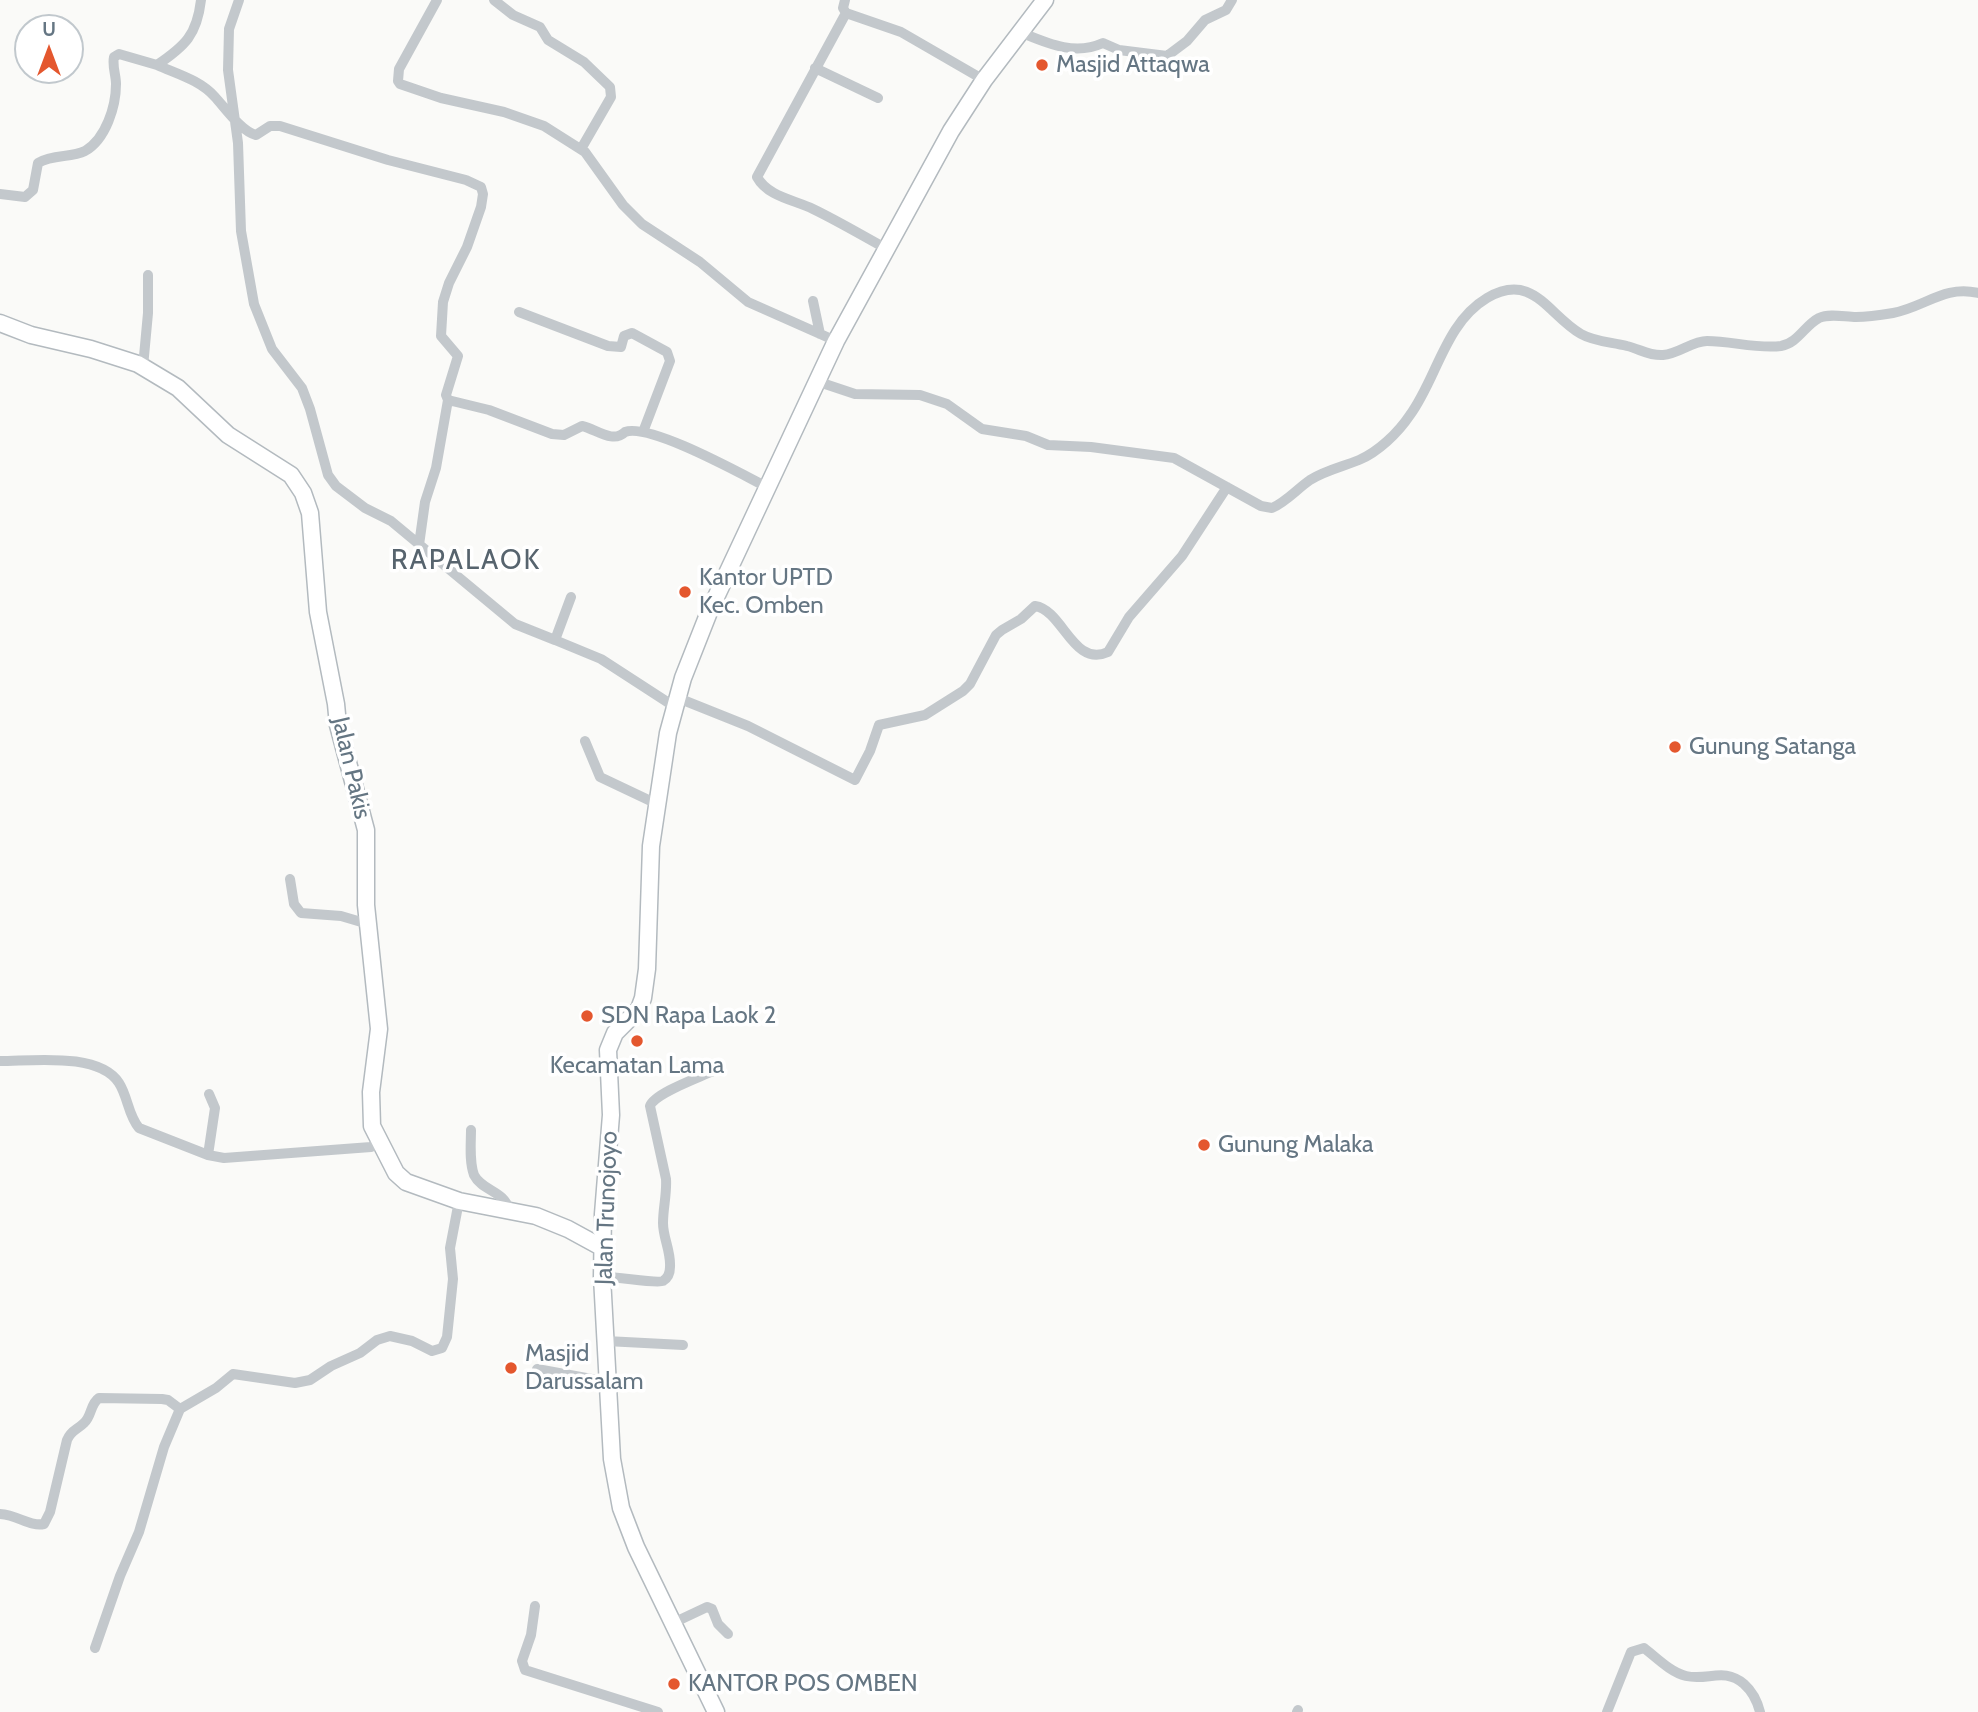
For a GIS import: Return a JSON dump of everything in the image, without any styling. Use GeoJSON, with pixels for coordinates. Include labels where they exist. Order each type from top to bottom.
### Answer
{"type":"FeatureCollection","features":[{"type":"Feature","properties":{"kind":"street"},"geometry":{"type":"LineString","coordinates":[[157,65],[188,42],[201,0]]}},
{"type":"Feature","properties":{"kind":"street"},"geometry":{"type":"LineString","coordinates":[[239,0],[229,29],[228,54],[238,144],[241,230],[254,304],[262,328],[272,349],[302,388],[328,475],[347,495],[391,521],[515,625],[601,659],[676,703],[734,720],[855,780],[870,751],[878,725],[925,715],[963,691],[970,684],[996,635],[1035,606],[1050,614],[1078,647],[1093,655],[1108,652],[1129,617],[1182,556],[1227,487]]}},
{"type":"Feature","properties":{"kind":"street"},"geometry":{"type":"LineString","coordinates":[[437,0],[399,69],[399,83],[544,126],[581,149],[623,205],[642,224],[700,261],[748,302],[836,341]]}},
{"type":"Feature","properties":{"kind":"street"},"geometry":{"type":"LineString","coordinates":[[494,0],[513,15],[540,27],[548,40],[584,62],[610,87],[611,97],[581,149]]}},
{"type":"Feature","properties":{"kind":"street"},"geometry":{"type":"LineString","coordinates":[[845,0],[843,8],[846,13],[901,32],[984,80]]}},
{"type":"Feature","properties":{"kind":"street","name":"Jalan Trunojoyo"},"geometry":{"type":"LineString","coordinates":[[716,1712],[640,1557],[621,1508],[612,1460],[602,1277],[601,1247],[611,1115],[608,1050],[615,1033],[639,1009],[643,998],[647,970],[649,873],[668,733],[688,663],[709,612],[836,341],[933,162],[984,80],[1045,0]]}},
{"type":"Feature","properties":{"kind":"street"},"geometry":{"type":"LineString","coordinates":[[1020,32],[1063,48],[1097,46],[1103,43],[1119,50],[1167,56],[1187,41],[1205,20],[1226,10],[1232,0]]}},
{"type":"Feature","properties":{"kind":"street"},"geometry":{"type":"LineString","coordinates":[[846,13],[757,173],[757,180],[785,199],[811,208],[887,249]]}},
{"type":"Feature","properties":{"kind":"street"},"geometry":{"type":"LineString","coordinates":[[0,194],[22,198],[28,196],[33,190],[38,163],[86,150],[101,134],[114,100],[115,55],[157,65],[203,86],[234,120],[253,135],[270,126],[280,126],[388,160],[466,180],[481,187],[481,207],[443,302],[441,336],[458,356],[446,395],[448,400],[436,468],[425,502],[419,545]]}},
{"type":"Feature","properties":{"kind":"street"},"geometry":{"type":"LineString","coordinates":[[816,68],[878,98]]}},
{"type":"Feature","properties":{"kind":"street"},"geometry":{"type":"LineString","coordinates":[[143,367],[148,275]]}},
{"type":"Feature","properties":{"kind":"street"},"geometry":{"type":"LineString","coordinates":[[816,381],[855,394],[920,395],[955,408],[982,429],[1026,436],[1048,445],[1091,447],[1174,458],[1261,506],[1272,508],[1327,470],[1358,461],[1374,452],[1402,426],[1421,399],[1461,319],[1488,298],[1502,291],[1523,291],[1537,295],[1582,335],[1627,345],[1652,355],[1672,354],[1705,341],[1744,346],[1782,345],[1796,339],[1810,325],[1826,316],[1858,317],[1893,313],[1924,304],[1942,293],[1956,290],[1978,293]]}},
{"type":"Feature","properties":{"kind":"street"},"geometry":{"type":"LineString","coordinates":[[813,300],[820,334]]}},
{"type":"Feature","properties":{"kind":"street"},"geometry":{"type":"LineString","coordinates":[[519,312],[608,346],[621,347],[624,336],[632,333],[667,352],[670,360],[643,432]]}},
{"type":"Feature","properties":{"kind":"street","name":"Jalan Pakis"},"geometry":{"type":"LineString","coordinates":[[0,323],[32,335],[117,356],[143,367],[178,388],[228,435],[290,475],[298,485],[312,523],[317,612],[342,742],[364,819],[368,924],[379,1038],[370,1119],[396,1173],[402,1179],[459,1201],[551,1221],[601,1247]]}},
{"type":"Feature","properties":{"kind":"street"},"geometry":{"type":"LineString","coordinates":[[448,400],[489,410],[552,434],[564,435],[582,426],[614,438],[630,430],[643,432],[692,450],[767,487]]}},
{"type":"Feature","properties":{"kind":"street"},"geometry":{"type":"LineString","coordinates":[[555,640],[571,597]]}},
{"type":"Feature","properties":{"kind":"street"},"geometry":{"type":"LineString","coordinates":[[585,741],[600,777],[657,804]]}},
{"type":"Feature","properties":{"kind":"street"},"geometry":{"type":"LineString","coordinates":[[290,878],[294,904],[301,913],[341,916],[368,924]]}},
{"type":"Feature","properties":{"kind":"street"},"geometry":{"type":"LineString","coordinates":[[0,1061],[33,1060],[98,1066],[117,1080],[139,1128],[208,1155],[224,1158],[371,1147],[380,1141]]}},
{"type":"Feature","properties":{"kind":"street"},"geometry":{"type":"LineString","coordinates":[[602,1277],[616,1276],[657,1282],[668,1275],[670,1254],[663,1224],[666,1179],[650,1106],[660,1095],[713,1071]]}},
{"type":"Feature","properties":{"kind":"street"},"geometry":{"type":"LineString","coordinates":[[208,1155],[215,1108],[209,1094]]}},
{"type":"Feature","properties":{"kind":"street"},"geometry":{"type":"LineString","coordinates":[[471,1130],[471,1154],[475,1175],[478,1181],[505,1200],[509,1210]]}},
{"type":"Feature","properties":{"kind":"street"},"geometry":{"type":"LineString","coordinates":[[95,1648],[120,1576],[139,1532],[164,1447],[180,1409],[216,1388],[233,1374],[288,1383],[310,1380],[383,1337],[398,1336],[432,1351],[442,1348],[447,1337],[453,1279],[450,1248],[459,1201]]}},
{"type":"Feature","properties":{"kind":"street"},"geometry":{"type":"LineString","coordinates":[[606,1340],[683,1345]]}},
{"type":"Feature","properties":{"kind":"street"},"geometry":{"type":"LineString","coordinates":[[537,1369],[608,1382]]}},
{"type":"Feature","properties":{"kind":"street"},"geometry":{"type":"LineString","coordinates":[[0,1514],[18,1517],[35,1525],[44,1524],[50,1512],[66,1440],[73,1430],[86,1421],[96,1399],[162,1399],[169,1400],[180,1409]]}},
{"type":"Feature","properties":{"kind":"street"},"geometry":{"type":"LineString","coordinates":[[535,1606],[531,1635],[522,1661],[524,1670],[658,1712]]}},
{"type":"Feature","properties":{"kind":"street"},"geometry":{"type":"LineString","coordinates":[[673,1623],[707,1607],[712,1609],[718,1624],[729,1634]]}},
{"type":"Feature","properties":{"kind":"street"},"geometry":{"type":"LineString","coordinates":[[1607,1712],[1628,1658],[1631,1652],[1638,1648],[1644,1648],[1685,1676],[1709,1677],[1723,1674],[1735,1677],[1752,1691],[1760,1712]]}},
{"type":"Feature","properties":{"kind":"place","name":"Masjid Attaqwa"},"geometry":{"type":"Point","coordinates":[1042,65]}},
{"type":"Feature","properties":{"kind":"place","name":"Kantor UPTD Kec. Omben"},"geometry":{"type":"Point","coordinates":[685,592]}},
{"type":"Feature","properties":{"kind":"place","name":"Gunung Satanga"},"geometry":{"type":"Point","coordinates":[1675,747]}},
{"type":"Feature","properties":{"kind":"place","name":"SDN Rapa Laok 2"},"geometry":{"type":"Point","coordinates":[587,1016]}},
{"type":"Feature","properties":{"kind":"place","name":"Kecamatan Lama"},"geometry":{"type":"Point","coordinates":[637,1041]}},
{"type":"Feature","properties":{"kind":"place","name":"Gunung Malaka"},"geometry":{"type":"Point","coordinates":[1204,1145]}},
{"type":"Feature","properties":{"kind":"place","name":"Masjid Darussalam"},"geometry":{"type":"Point","coordinates":[511,1368]}},
{"type":"Feature","properties":{"kind":"place","name":"KANTOR POS OMBEN"},"geometry":{"type":"Point","coordinates":[674,1684]}},
{"type":"Feature","properties":{"kind":"district","name":"RAPALAOK"},"geometry":{"type":"Point","coordinates":[466,561]}}]}
